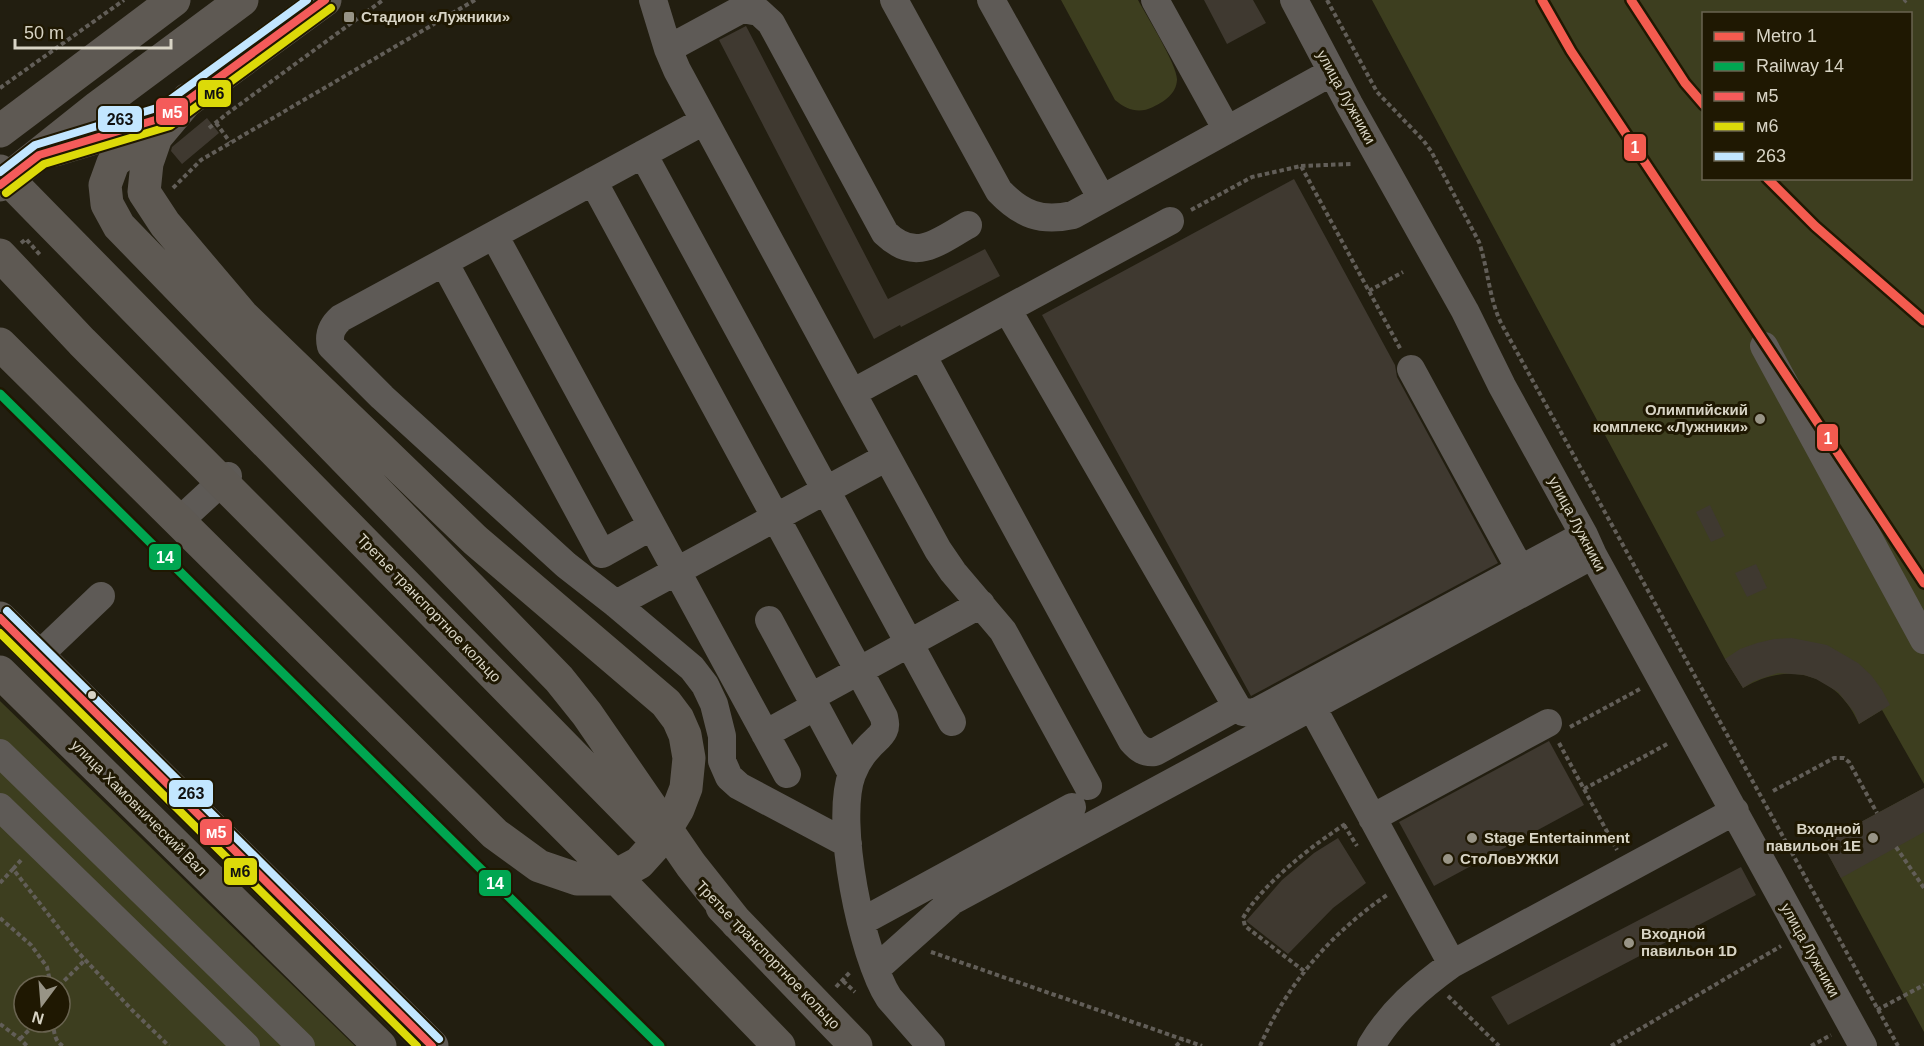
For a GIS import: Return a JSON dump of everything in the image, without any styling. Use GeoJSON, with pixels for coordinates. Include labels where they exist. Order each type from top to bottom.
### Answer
{"type":"FeatureCollection","features":[{"type":"Feature","properties":{"kind":"main road"},"geometry":{"type":"LineString","coordinates":[[0,131],[174,0]]}},
{"type":"Feature","properties":{"kind":"main road"},"geometry":{"type":"LineString","coordinates":[[0,185],[98,107],[242,0]]}},
{"type":"Feature","properties":{"kind":"main road"},"geometry":{"type":"LineString","coordinates":[[325,0],[177,108],[113,163],[105,185],[107,204],[119,226],[559,679],[587,714],[691,865],[737,923]]}},
{"type":"Feature","properties":{"kind":"main road"},"geometry":{"type":"LineString","coordinates":[[39,155],[177,108]]}},
{"type":"Feature","properties":{"kind":"main road"},"geometry":{"type":"LineString","coordinates":[[0,344],[495,834],[539,866],[577,879],[609,879],[639,863],[658,842],[678,809],[686,788],[689,758],[685,735],[678,719],[666,702],[475,540],[290,363],[242,315],[165,224],[144,192],[147,163],[156,137],[177,108]]}},
{"type":"Feature","properties":{"kind":"main road","name":"Третье транспортное кольцо"},"geometry":{"type":"LineString","coordinates":[[0,171],[856,1046]]}},
{"type":"Feature","properties":{"kind":"main road"},"geometry":{"type":"LineString","coordinates":[[0,255],[82,342],[606,867],[779,1046]]}},
{"type":"Feature","properties":{"kind":"main road"},"geometry":{"type":"LineString","coordinates":[[0,271],[82,342]]}},
{"type":"Feature","properties":{"kind":"main road"},"geometry":{"type":"LineString","coordinates":[[0,618],[432,1046]]}},
{"type":"Feature","properties":{"kind":"main road","name":"улица Хамовнический Вал"},"geometry":{"type":"LineString","coordinates":[[0,672],[380,1046]]}},
{"type":"Feature","properties":{"kind":"street"},"geometry":{"type":"LineString","coordinates":[[653,0],[668,50],[704,121],[938,550],[1007,639],[1080,797],[861,922]]}},
{"type":"Feature","properties":{"kind":"street"},"geometry":{"type":"LineString","coordinates":[[894,0],[999,191],[1011,203],[1034,215],[1058,218],[1073,215],[1332,72]]}},
{"type":"Feature","properties":{"kind":"street"},"geometry":{"type":"LineString","coordinates":[[992,0],[1102,199]]}},
{"type":"Feature","properties":{"kind":"street"},"geometry":{"type":"LineString","coordinates":[[1155,0],[1227,130]]}},
{"type":"Feature","properties":{"kind":"street","name":"улица Лужники"},"geometry":{"type":"LineString","coordinates":[[1294,0],[1465,311],[1502,386],[1588,545],[1857,1035]]}},
{"type":"Feature","properties":{"kind":"street"},"geometry":{"type":"LineString","coordinates":[[668,50],[742,9],[759,12],[771,23],[885,232],[895,243],[916,249],[926,248],[968,225]]}},
{"type":"Feature","properties":{"kind":"street"},"geometry":{"type":"LineString","coordinates":[[704,121],[341,318],[331,329],[329,335],[331,346],[382,397],[571,570],[616,604],[692,668],[705,685],[719,717],[722,761],[733,781],[848,844]]}},
{"type":"Feature","properties":{"kind":"street"},"geometry":{"type":"LineString","coordinates":[[643,154],[952,722]]}},
{"type":"Feature","properties":{"kind":"street"},"geometry":{"type":"LineString","coordinates":[[593,182],[884,717],[886,725],[880,737],[869,746],[859,760],[852,774],[847,794],[845,809],[855,895],[879,980],[889,998],[932,1046]]}},
{"type":"Feature","properties":{"kind":"street"},"geometry":{"type":"LineString","coordinates":[[852,393],[1170,221]]}},
{"type":"Feature","properties":{"kind":"street"},"geometry":{"type":"LineString","coordinates":[[494,235],[787,774]]}},
{"type":"Feature","properties":{"kind":"street"},"geometry":{"type":"LineString","coordinates":[[444,262],[602,554]]}},
{"type":"Feature","properties":{"kind":"street"},"geometry":{"type":"LineString","coordinates":[[1006,309],[1237,707],[1243,712],[1254,713],[1520,569],[1588,545]]}},
{"type":"Feature","properties":{"kind":"street"},"geometry":{"type":"LineString","coordinates":[[1764,346],[1924,640]]}},
{"type":"Feature","properties":{"kind":"street"},"geometry":{"type":"LineString","coordinates":[[922,355],[1138,749],[1149,753],[1155,752],[1237,707]]}},
{"type":"Feature","properties":{"kind":"street"},"geometry":{"type":"LineString","coordinates":[[1411,369],[1520,569]]}},
{"type":"Feature","properties":{"kind":"street"},"geometry":{"type":"LineString","coordinates":[[616,604],[887,457]]}},
{"type":"Feature","properties":{"kind":"street"},"geometry":{"type":"LineString","coordinates":[[189,512],[228,476]]}},
{"type":"Feature","properties":{"kind":"street"},"geometry":{"type":"LineString","coordinates":[[571,570],[652,526]]}},
{"type":"Feature","properties":{"kind":"street"},"geometry":{"type":"LineString","coordinates":[[876,969],[952,901],[1312,707],[1588,545]]}},
{"type":"Feature","properties":{"kind":"street"},"geometry":{"type":"LineString","coordinates":[[38,656],[101,596]]}},
{"type":"Feature","properties":{"kind":"street"},"geometry":{"type":"LineString","coordinates":[[765,734],[859,670],[981,604]]}},
{"type":"Feature","properties":{"kind":"street"},"geometry":{"type":"LineString","coordinates":[[769,620],[852,774]]}},
{"type":"Feature","properties":{"kind":"street"},"geometry":{"type":"LineString","coordinates":[[1312,707],[1407,883],[1441,972]]}},
{"type":"Feature","properties":{"kind":"street"},"geometry":{"type":"LineString","coordinates":[[1370,815],[1551,729]]}},
{"type":"Feature","properties":{"kind":"street"},"geometry":{"type":"LineString","coordinates":[[0,753],[302,1046]]}},
{"type":"Feature","properties":{"kind":"street"},"geometry":{"type":"LineString","coordinates":[[0,807],[246,1046]]}},
{"type":"Feature","properties":{"kind":"street"},"geometry":{"type":"LineString","coordinates":[[1371,1046],[1402,1005],[1441,972],[1735,811]]}},
{"type":"Feature","properties":{"kind":"path"},"geometry":{"type":"LineString","coordinates":[[0,88],[124,0]]}},
{"type":"Feature","properties":{"kind":"path"},"geometry":{"type":"LineString","coordinates":[[209,128],[383,0]]}},
{"type":"Feature","properties":{"kind":"path"},"geometry":{"type":"LineString","coordinates":[[170,191],[201,160],[475,0]]}},
{"type":"Feature","properties":{"kind":"path"},"geometry":{"type":"LineString","coordinates":[[1327,0],[1377,92],[1431,151],[1479,242],[1494,308],[1501,323],[1898,1046]]}},
{"type":"Feature","properties":{"kind":"path"},"geometry":{"type":"LineString","coordinates":[[216,123],[230,142]]}},
{"type":"Feature","properties":{"kind":"path"},"geometry":{"type":"LineString","coordinates":[[1170,221],[1252,177],[1301,166],[1351,164]]}},
{"type":"Feature","properties":{"kind":"path"},"geometry":{"type":"LineString","coordinates":[[1301,166],[1411,369]]}},
{"type":"Feature","properties":{"kind":"path"},"geometry":{"type":"LineString","coordinates":[[1369,291],[1403,272]]}},
{"type":"Feature","properties":{"kind":"path"},"geometry":{"type":"LineString","coordinates":[[1627,869],[1551,729],[1646,686]]}},
{"type":"Feature","properties":{"kind":"path"},"geometry":{"type":"LineString","coordinates":[[1584,789],[1675,739]]}},
{"type":"Feature","properties":{"kind":"path"},"geometry":{"type":"LineString","coordinates":[[1773,790],[1834,758],[1841,758],[1849,762],[1877,813]]}},
{"type":"Feature","properties":{"kind":"path"},"geometry":{"type":"LineString","coordinates":[[1304,972],[1245,926],[1244,915],[1301,856],[1329,835],[1370,815]]}},
{"type":"Feature","properties":{"kind":"path"},"geometry":{"type":"LineString","coordinates":[[1896,847],[1924,888]]}},
{"type":"Feature","properties":{"kind":"path"},"geometry":{"type":"LineString","coordinates":[[0,883],[13,869],[85,960],[169,1046]]}},
{"type":"Feature","properties":{"kind":"path"},"geometry":{"type":"LineString","coordinates":[[1260,1046],[1273,1018],[1304,972],[1324,948],[1355,919],[1407,883]]}},
{"type":"Feature","properties":{"kind":"path"},"geometry":{"type":"LineString","coordinates":[[0,918],[31,945],[47,967],[48,974]]}},
{"type":"Feature","properties":{"kind":"path"},"geometry":{"type":"LineString","coordinates":[[904,943],[1202,1046]]}},
{"type":"Feature","properties":{"kind":"path"},"geometry":{"type":"LineString","coordinates":[[1611,1046],[1781,946]]}},
{"type":"Feature","properties":{"kind":"path"},"geometry":{"type":"LineString","coordinates":[[71,974],[85,960]]}},
{"type":"Feature","properties":{"kind":"path"},"geometry":{"type":"LineString","coordinates":[[1441,972],[1499,1046]]}},
{"type":"Feature","properties":{"kind":"path"},"geometry":{"type":"LineString","coordinates":[[843,981],[855,992]]}},
{"type":"Feature","properties":{"kind":"path"},"geometry":{"type":"LineString","coordinates":[[1857,1035],[1878,1010],[1924,984]]}},
{"type":"Feature","properties":{"kind":"path"},"geometry":{"type":"LineString","coordinates":[[0,1024],[27,1046]]}},
{"type":"Feature","properties":{"kind":"path"},"geometry":{"type":"LineString","coordinates":[[20,1039],[25,1034]]}},
{"type":"Feature","properties":{"kind":"path"},"geometry":{"type":"LineString","coordinates":[[1176,1046],[1183,1039]]}},
{"type":"Feature","properties":{"kind":"path"},"geometry":{"type":"LineString","coordinates":[[1811,1046],[1824,1039]]}},
{"type":"Feature","properties":{"kind":"green space"},"geometry":{"type":"Polygon","coordinates":[[[1061,0],[1138,0],[1176,73],[1176,85],[1169,97],[1143,110],[1129,108],[1115,100],[1061,0]]]}},
{"type":"Feature","properties":{"kind":"green space","name":"Олимпийский комплекс «Лужники»"},"geometry":{"type":"Polygon","coordinates":[[[1372,0],[1924,0],[1924,784],[1882,710],[1859,724],[1850,707],[1825,683],[1794,674],[1760,679],[1743,688],[1725,659],[1372,0]]]}},
{"type":"Feature","properties":{"kind":"green space"},"geometry":{"type":"Polygon","coordinates":[[[0,701],[355,1046],[0,1046],[0,701]]]}},
{"type":"Feature","properties":{"kind":"green space"},"geometry":{"type":"Polygon","coordinates":[[[1924,788],[1924,1032],[1822,843],[1924,788]]]}},
{"type":"Feature","properties":{"kind":"building"},"geometry":{"type":"Polygon","coordinates":[[[1204,0],[1253,0],[1266,23],[1227,44],[1204,0]]]}},
{"type":"Feature","properties":{"kind":"building"},"geometry":{"type":"Polygon","coordinates":[[[746,26],[888,299],[985,249],[1000,276],[874,339],[719,40],[746,26]]]}},
{"type":"Feature","properties":{"kind":"building"},"geometry":{"type":"Polygon","coordinates":[[[207,118],[219,133],[182,164],[171,151],[172,147],[207,118]]]}},
{"type":"Feature","properties":{"kind":"building"},"geometry":{"type":"Polygon","coordinates":[[[1294,179],[1395,365],[1397,377],[1498,563],[1251,696],[1042,315],[1294,179]]]}},
{"type":"Feature","properties":{"kind":"building"},"geometry":{"type":"Polygon","coordinates":[[[1710,505],[1725,536],[1711,542],[1696,512],[1710,505]]]}},
{"type":"Feature","properties":{"kind":"building"},"geometry":{"type":"Polygon","coordinates":[[[1756,564],[1767,588],[1747,597],[1735,573],[1756,564]]]}},
{"type":"Feature","properties":{"kind":"building"},"geometry":{"type":"Polygon","coordinates":[[[1792,638],[1827,645],[1858,663],[1871,675],[1890,705],[1859,724],[1854,712],[1838,692],[1816,679],[1804,675],[1778,673],[1754,681],[1743,688],[1725,659],[1740,649],[1757,643],[1792,638]]]}},
{"type":"Feature","properties":{"kind":"building"},"geometry":{"type":"Polygon","coordinates":[[[1549,741],[1584,805],[1434,886],[1399,822],[1549,741]]]}},
{"type":"Feature","properties":{"kind":"building","name":"Входной павильон 1E"},"geometry":{"type":"Polygon","coordinates":[[[1924,788],[1924,832],[1841,878],[1822,843],[1924,788]]]}},
{"type":"Feature","properties":{"kind":"building"},"geometry":{"type":"Polygon","coordinates":[[[1338,838],[1366,883],[1333,908],[1288,954],[1246,921],[1282,880],[1314,853],[1338,838]]]}},
{"type":"Feature","properties":{"kind":"building","name":"Входной павильон 1D"},"geometry":{"type":"Polygon","coordinates":[[[1741,867],[1756,895],[1508,1025],[1491,997],[1741,867]]]}},
{"type":"Feature","properties":{"kind":"metro line","name":"1"},"geometry":{"type":"LineString","coordinates":[[1542,0],[1571,51],[1924,583]]}},
{"type":"Feature","properties":{"kind":"metro line","name":"1"},"geometry":{"type":"LineString","coordinates":[[1631,0],[1685,83],[1702,103]]}},
{"type":"Feature","properties":{"kind":"metro line","name":"1"},"geometry":{"type":"LineString","coordinates":[[1769,180],[1815,226],[1924,321]]}},
{"type":"Feature","properties":{"kind":"rail line","name":"14"},"geometry":{"type":"LineString","coordinates":[[0,394],[660,1046]]}},
{"type":"Feature","properties":{"kind":"transit line","name":"263"},"geometry":{"type":"LineString","coordinates":[[0,172],[35,145],[160,107],[307,0]]}},
{"type":"Feature","properties":{"kind":"transit line","name":"м5"},"geometry":{"type":"LineString","coordinates":[[0,185],[39,155],[165,117],[325,0]]}},
{"type":"Feature","properties":{"kind":"transit line","name":"м6"},"geometry":{"type":"LineString","coordinates":[[6,193],[44,164],[170,126],[331,8]]}},
{"type":"Feature","properties":{"kind":"transit line","name":"263"},"geometry":{"type":"LineString","coordinates":[[7,611],[439,1039]]}},
{"type":"Feature","properties":{"kind":"transit line","name":"м5"},"geometry":{"type":"LineString","coordinates":[[0,618],[432,1046]]}},
{"type":"Feature","properties":{"kind":"transit line","name":"м6"},"geometry":{"type":"LineString","coordinates":[[0,633],[417,1046]]}},
{"type":"Feature","properties":{"kind":"place","name":"Стадион «Лужники»"},"geometry":{"type":"Point","coordinates":[349,17]}},
{"type":"Feature","properties":{"kind":"place","name":"Олимпийский комплекс «Лужники»"},"geometry":{"type":"Point","coordinates":[1760,419]}},
{"type":"Feature","properties":{"kind":"place","name":"Stage Entertainment"},"geometry":{"type":"Point","coordinates":[1472,838]}},
{"type":"Feature","properties":{"kind":"place","name":"Входной павильон 1E"},"geometry":{"type":"Point","coordinates":[1873,838]}},
{"type":"Feature","properties":{"kind":"place","name":"СтоЛовУЖКИ"},"geometry":{"type":"Point","coordinates":[1448,859]}},
{"type":"Feature","properties":{"kind":"place","name":"Входной павильон 1D"},"geometry":{"type":"Point","coordinates":[1629,943]}}]}
